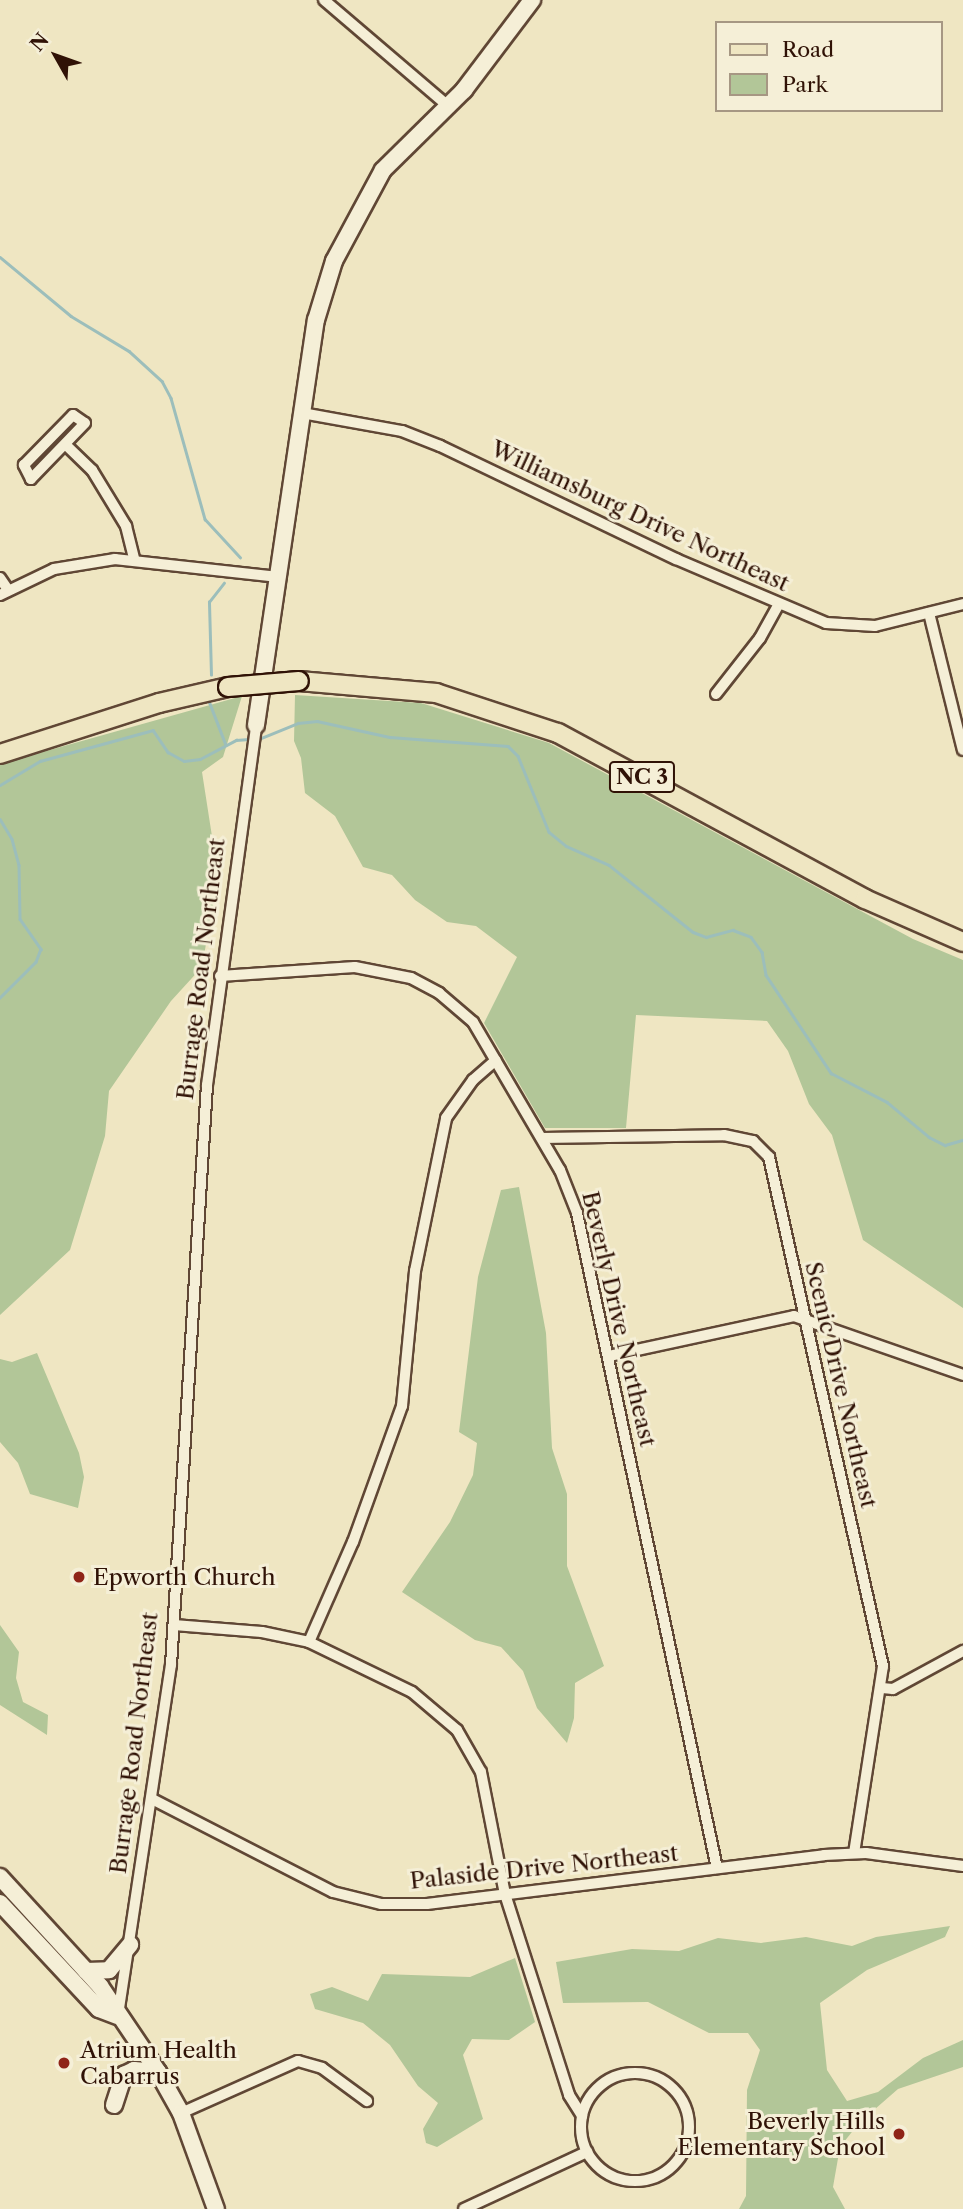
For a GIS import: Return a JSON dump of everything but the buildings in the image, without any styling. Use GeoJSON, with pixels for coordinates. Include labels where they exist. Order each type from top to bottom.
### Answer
{"type":"FeatureCollection","features":[{"type":"Feature","properties":{"kind":"main road","name":"NC 3"},"geometry":{"type":"LineString","coordinates":[[0,754],[148,707],[228,687],[299,681],[436,693],[558,733],[844,888],[963,942]]}},
{"type":"Feature","properties":{"kind":"street"},"geometry":{"type":"LineString","coordinates":[[324,0],[448,106]]}},
{"type":"Feature","properties":{"kind":"street","name":"Burrage Road Northeast"},"geometry":{"type":"LineString","coordinates":[[117,2016],[152,1799],[174,1625],[208,1085],[220,976],[302,413],[325,288],[355,218],[392,160],[448,106],[494,54],[532,0]]}},
{"type":"Feature","properties":{"kind":"street","name":"Williamsburg Drive Northeast"},"geometry":{"type":"LineString","coordinates":[[302,413],[402,431],[826,623],[853,627],[963,604]]}},
{"type":"Feature","properties":{"kind":"street"},"geometry":{"type":"LineString","coordinates":[[73,415],[85,423],[67,446],[31,480],[25,474],[24,465],[73,415]]}},
{"type":"Feature","properties":{"kind":"street"},"geometry":{"type":"LineString","coordinates":[[67,446],[92,470],[126,526],[134,559]]}},
{"type":"Feature","properties":{"kind":"street"},"geometry":{"type":"LineString","coordinates":[[0,579],[4,593],[75,563],[134,559],[278,577]]}},
{"type":"Feature","properties":{"kind":"street"},"geometry":{"type":"LineString","coordinates":[[716,694],[760,638],[779,604]]}},
{"type":"Feature","properties":{"kind":"street"},"geometry":{"type":"LineString","coordinates":[[929,613],[963,750]]}},
{"type":"Feature","properties":{"kind":"street","name":"Beverly Drive Northeast"},"geometry":{"type":"LineString","coordinates":[[220,976],[355,967],[411,978],[463,1012],[496,1060],[542,1138],[572,1195],[609,1356],[717,1868]]}},
{"type":"Feature","properties":{"kind":"street"},"geometry":{"type":"LineString","coordinates":[[309,1642],[353,1542],[402,1406],[415,1271],[446,1118],[473,1080],[496,1060]]}},
{"type":"Feature","properties":{"kind":"street","name":"Scenic Drive Northeast"},"geometry":{"type":"LineString","coordinates":[[542,1138],[724,1135],[753,1141],[771,1164],[883,1666],[882,1688],[855,1827],[854,1853]]}},
{"type":"Feature","properties":{"kind":"street"},"geometry":{"type":"LineString","coordinates":[[609,1356],[785,1317],[805,1319],[963,1376]]}},
{"type":"Feature","properties":{"kind":"street"},"geometry":{"type":"LineString","coordinates":[[174,1625],[262,1632],[309,1642],[412,1692],[457,1730],[486,1786],[505,1894],[569,2095],[582,2116],[587,2152],[609,2175],[630,2181],[651,2179],[681,2156],[690,2119],[672,2086],[637,2072],[601,2084],[582,2116]]}},
{"type":"Feature","properties":{"kind":"street"},"geometry":{"type":"LineString","coordinates":[[882,1688],[893,1689],[963,1651]]}},
{"type":"Feature","properties":{"kind":"street","name":"Palaside Drive Northeast"},"geometry":{"type":"LineString","coordinates":[[152,1799],[274,1864],[355,1900],[427,1904],[854,1853],[963,1866]]}},
{"type":"Feature","properties":{"kind":"street"},"geometry":{"type":"LineString","coordinates":[[0,1877],[86,1971],[158,2072],[181,2113],[216,2209]]}},
{"type":"Feature","properties":{"kind":"street"},"geometry":{"type":"LineString","coordinates":[[0,1903],[99,2009],[117,2016]]}},
{"type":"Feature","properties":{"kind":"street"},"geometry":{"type":"LineString","coordinates":[[86,1971],[109,1970],[130,1945]]}},
{"type":"Feature","properties":{"kind":"street"},"geometry":{"type":"LineString","coordinates":[[181,2113],[298,2061],[322,2068],[367,2101]]}},
{"type":"Feature","properties":{"kind":"street"},"geometry":{"type":"LineString","coordinates":[[114,2105],[124,2075],[134,2070],[158,2072]]}},
{"type":"Feature","properties":{"kind":"street"},"geometry":{"type":"LineString","coordinates":[[464,2209],[587,2152]]}},
{"type":"Feature","properties":{"kind":"green space"},"geometry":{"type":"Polygon","coordinates":[[[295,695],[421,703],[549,743],[913,939],[963,960],[963,1308],[863,1240],[832,1135],[809,1104],[788,1051],[767,1021],[636,1015],[626,1128],[545,1128],[484,1023],[517,957],[476,926],[447,922],[415,900],[392,875],[363,867],[335,816],[305,793],[301,758],[294,741],[295,695]]]}},
{"type":"Feature","properties":{"kind":"green space"},"geometry":{"type":"Polygon","coordinates":[[[242,696],[223,757],[202,772],[218,875],[202,967],[171,1001],[109,1091],[105,1136],[70,1250],[0,1315],[0,764],[242,696]]]}},
{"type":"Feature","properties":{"kind":"green space"},"geometry":{"type":"Polygon","coordinates":[[[519,1187],[546,1333],[552,1448],[567,1494],[567,1566],[604,1666],[575,1683],[574,1718],[567,1743],[537,1708],[523,1671],[501,1647],[475,1640],[402,1592],[450,1522],[473,1475],[477,1443],[459,1432],[478,1277],[501,1190],[519,1187]]]}},
{"type":"Feature","properties":{"kind":"green space"},"geometry":{"type":"Polygon","coordinates":[[[37,1353],[79,1453],[84,1477],[78,1508],[30,1494],[18,1463],[0,1442],[0,1359],[12,1362],[37,1353]]]}},
{"type":"Feature","properties":{"kind":"green space"},"geometry":{"type":"Polygon","coordinates":[[[0,1625],[19,1652],[16,1678],[23,1702],[48,1715],[47,1735],[0,1705],[0,1625]]]}},
{"type":"Feature","properties":{"kind":"green space"},"geometry":{"type":"Polygon","coordinates":[[[950,1926],[945,1937],[867,1970],[820,2003],[827,2070],[847,2101],[878,2092],[923,2058],[963,2040],[963,2067],[898,2089],[859,2123],[840,2147],[833,2187],[845,2209],[739,2209],[746,2196],[747,2090],[760,2050],[748,2033],[709,2033],[648,2002],[563,2003],[556,1962],[632,1949],[679,1951],[718,1938],[761,1943],[806,1937],[852,1946],[876,1937],[950,1926]]]}},
{"type":"Feature","properties":{"kind":"green space"},"geometry":{"type":"Polygon","coordinates":[[[515,1958],[535,2022],[509,2040],[472,2039],[463,2055],[483,2119],[437,2147],[426,2143],[423,2129],[438,2103],[418,2086],[390,2045],[363,2023],[315,2009],[310,1994],[332,1987],[368,2001],[382,1974],[470,1977],[515,1958]]]}},
{"type":"Feature","properties":{"kind":"waterway"},"geometry":{"type":"LineString","coordinates":[[0,257],[71,316],[129,351],[162,381],[171,398],[205,519],[240,557]]}},
{"type":"Feature","properties":{"kind":"waterway"},"geometry":{"type":"LineString","coordinates":[[211,675],[209,602],[224,583]]}},
{"type":"Feature","properties":{"kind":"waterway"},"geometry":{"type":"LineString","coordinates":[[209,701],[226,745]]}},
{"type":"Feature","properties":{"kind":"waterway"},"geometry":{"type":"LineString","coordinates":[[259,739],[298,723],[317,721],[390,737],[508,746],[518,756],[549,832],[566,846],[609,865],[693,932],[706,937],[733,930],[751,937],[762,952],[766,975],[831,1073],[887,1102],[929,1137],[945,1145],[963,1140]]}},
{"type":"Feature","properties":{"kind":"waterway"},"geometry":{"type":"LineString","coordinates":[[0,785],[40,761],[153,730],[168,752],[184,761],[200,759],[236,740],[252,739]]}},
{"type":"Feature","properties":{"kind":"waterway"},"geometry":{"type":"LineString","coordinates":[[0,819],[12,839],[19,865],[20,919],[41,949],[36,962],[0,998]]}},
{"type":"Feature","properties":{"kind":"place","name":"Epworth Church"},"geometry":{"type":"Point","coordinates":[79,1577]}},
{"type":"Feature","properties":{"kind":"place","name":"Atrium Health Cabarrus"},"geometry":{"type":"Point","coordinates":[64,2063]}},
{"type":"Feature","properties":{"kind":"place","name":"Beverly Hills Elementary School"},"geometry":{"type":"Point","coordinates":[899,2134]}}]}
